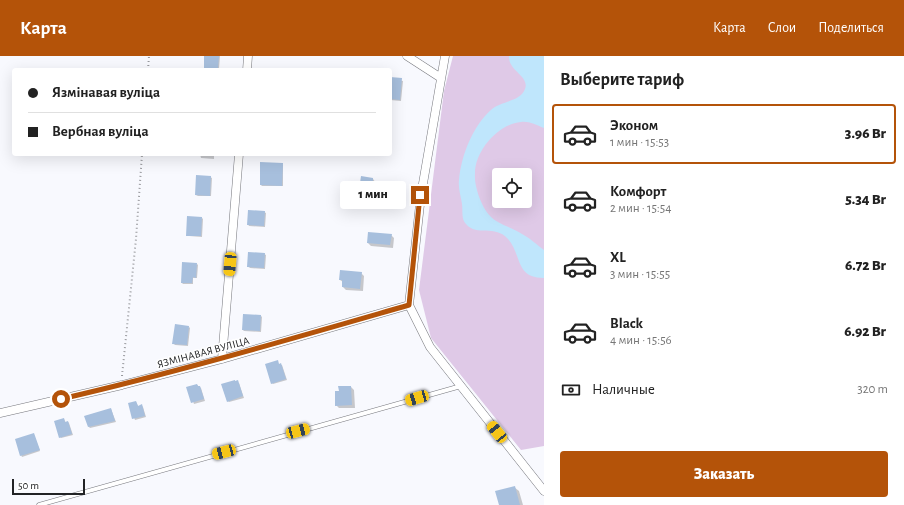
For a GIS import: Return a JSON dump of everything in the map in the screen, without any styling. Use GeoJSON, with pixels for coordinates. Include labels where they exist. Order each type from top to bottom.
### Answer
{"type":"FeatureCollection","features":[{"type":"Feature","properties":{"kind":"street"},"geometry":{"type":"LineString","coordinates":[[246,68],[248,56]]}},
{"type":"Feature","properties":{"kind":"street"},"geometry":{"type":"LineString","coordinates":[[407,56],[441,78]]}},
{"type":"Feature","properties":{"kind":"street"},"geometry":{"type":"LineString","coordinates":[[445,56],[420,195],[409,305],[430,347],[544,491]]}},
{"type":"Feature","properties":{"kind":"street"},"geometry":{"type":"LineString","coordinates":[[222,359],[239,156]]}},
{"type":"Feature","properties":{"kind":"street","name":"ЯЗМІНАВАЯ ВУЛІЦА"},"geometry":{"type":"LineString","coordinates":[[0,413],[122,385],[222,359],[409,305]]}},
{"type":"Feature","properties":{"kind":"lane"},"geometry":{"type":"LineString","coordinates":[[39,505],[461,386]]}},
{"type":"Feature","properties":{"kind":"path"},"geometry":{"type":"LineString","coordinates":[[148,68],[149,56]]}},
{"type":"Feature","properties":{"kind":"path"},"geometry":{"type":"LineString","coordinates":[[122,385],[136,239],[142,156]]}},
{"type":"Feature","properties":{"kind":"shaded area"},"geometry":{"type":"Polygon","coordinates":[[[453,56],[544,56],[544,446],[521,450],[431,338],[419,290],[444,91],[453,56]]]}},
{"type":"Feature","properties":{"kind":"water"},"geometry":{"type":"Polygon","coordinates":[[[509,56],[544,56],[544,128],[530,123],[521,122],[512,124],[496,133],[483,148],[479,156],[476,165],[475,183],[486,211],[493,219],[517,231],[544,250],[544,278],[535,277],[528,274],[524,270],[512,245],[503,235],[498,232],[481,231],[470,228],[464,222],[463,217],[459,180],[462,161],[469,142],[479,123],[492,109],[515,99],[523,93],[525,89],[526,84],[512,66],[509,56]]]}},
{"type":"Feature","properties":{"kind":"building"},"geometry":{"type":"Polygon","coordinates":[[[204,56],[219,56],[218,68],[204,68],[204,56]]]}},
{"type":"Feature","properties":{"kind":"building"},"geometry":{"type":"Polygon","coordinates":[[[392,77],[402,78],[400,100],[392,99],[392,77]]]}},
{"type":"Feature","properties":{"kind":"building"},"geometry":{"type":"Polygon","coordinates":[[[260,162],[283,163],[282,186],[260,185],[260,162]]]}},
{"type":"Feature","properties":{"kind":"building"},"geometry":{"type":"Polygon","coordinates":[[[196,175],[211,176],[210,196],[195,195],[196,175]]]}},
{"type":"Feature","properties":{"kind":"building"},"geometry":{"type":"Polygon","coordinates":[[[361,176],[373,178],[373,182],[376,183],[375,192],[359,190],[361,176]]]}},
{"type":"Feature","properties":{"kind":"building"},"geometry":{"type":"Polygon","coordinates":[[[248,210],[265,211],[264,226],[247,225],[248,210]]]}},
{"type":"Feature","properties":{"kind":"building"},"geometry":{"type":"Polygon","coordinates":[[[187,216],[202,217],[201,236],[186,236],[187,216]]]}},
{"type":"Feature","properties":{"kind":"building"},"geometry":{"type":"Polygon","coordinates":[[[368,232],[392,234],[390,245],[367,243],[368,232]]]}},
{"type":"Feature","properties":{"kind":"building"},"geometry":{"type":"Polygon","coordinates":[[[248,252],[265,253],[264,268],[247,267],[248,252]]]}},
{"type":"Feature","properties":{"kind":"building"},"geometry":{"type":"Polygon","coordinates":[[[182,262],[197,263],[196,278],[193,277],[192,283],[181,283],[182,262]]]}},
{"type":"Feature","properties":{"kind":"building"},"geometry":{"type":"Polygon","coordinates":[[[340,270],[362,272],[360,289],[342,287],[342,280],[339,280],[340,270]]]}},
{"type":"Feature","properties":{"kind":"building"},"geometry":{"type":"Polygon","coordinates":[[[243,314],[261,315],[260,331],[242,330],[243,314]]]}},
{"type":"Feature","properties":{"kind":"building"},"geometry":{"type":"Polygon","coordinates":[[[175,324],[189,326],[187,345],[172,344],[175,324]]]}},
{"type":"Feature","properties":{"kind":"building"},"geometry":{"type":"Polygon","coordinates":[[[278,360],[279,364],[281,363],[286,379],[271,384],[265,364],[278,360]]]}},
{"type":"Feature","properties":{"kind":"building"},"geometry":{"type":"Polygon","coordinates":[[[238,380],[243,396],[227,402],[221,384],[238,380]]]}},
{"type":"Feature","properties":{"kind":"building"},"geometry":{"type":"Polygon","coordinates":[[[197,384],[200,386],[204,399],[191,403],[186,387],[197,384]]]}},
{"type":"Feature","properties":{"kind":"building"},"geometry":{"type":"Polygon","coordinates":[[[338,386],[351,386],[352,405],[335,406],[335,391],[339,391],[338,386]]]}},
{"type":"Feature","properties":{"kind":"building"},"geometry":{"type":"Polygon","coordinates":[[[136,401],[138,406],[142,404],[145,416],[132,419],[128,403],[136,401]]]}},
{"type":"Feature","properties":{"kind":"building"},"geometry":{"type":"Polygon","coordinates":[[[111,408],[115,421],[88,427],[84,416],[111,408]]]}},
{"type":"Feature","properties":{"kind":"building"},"geometry":{"type":"Polygon","coordinates":[[[64,418],[65,422],[68,421],[72,434],[59,438],[54,421],[64,418]]]}},
{"type":"Feature","properties":{"kind":"building"},"geometry":{"type":"Polygon","coordinates":[[[34,433],[40,450],[20,456],[15,439],[34,433]]]}},
{"type":"Feature","properties":{"kind":"building"},"geometry":{"type":"Polygon","coordinates":[[[515,486],[520,505],[499,505],[495,491],[515,486]]]}},
{"type":"Feature","properties":{"kind":"route"},"geometry":{"type":"LineString","coordinates":[[61,399],[222,359],[409,305],[420,195]]}}]}
